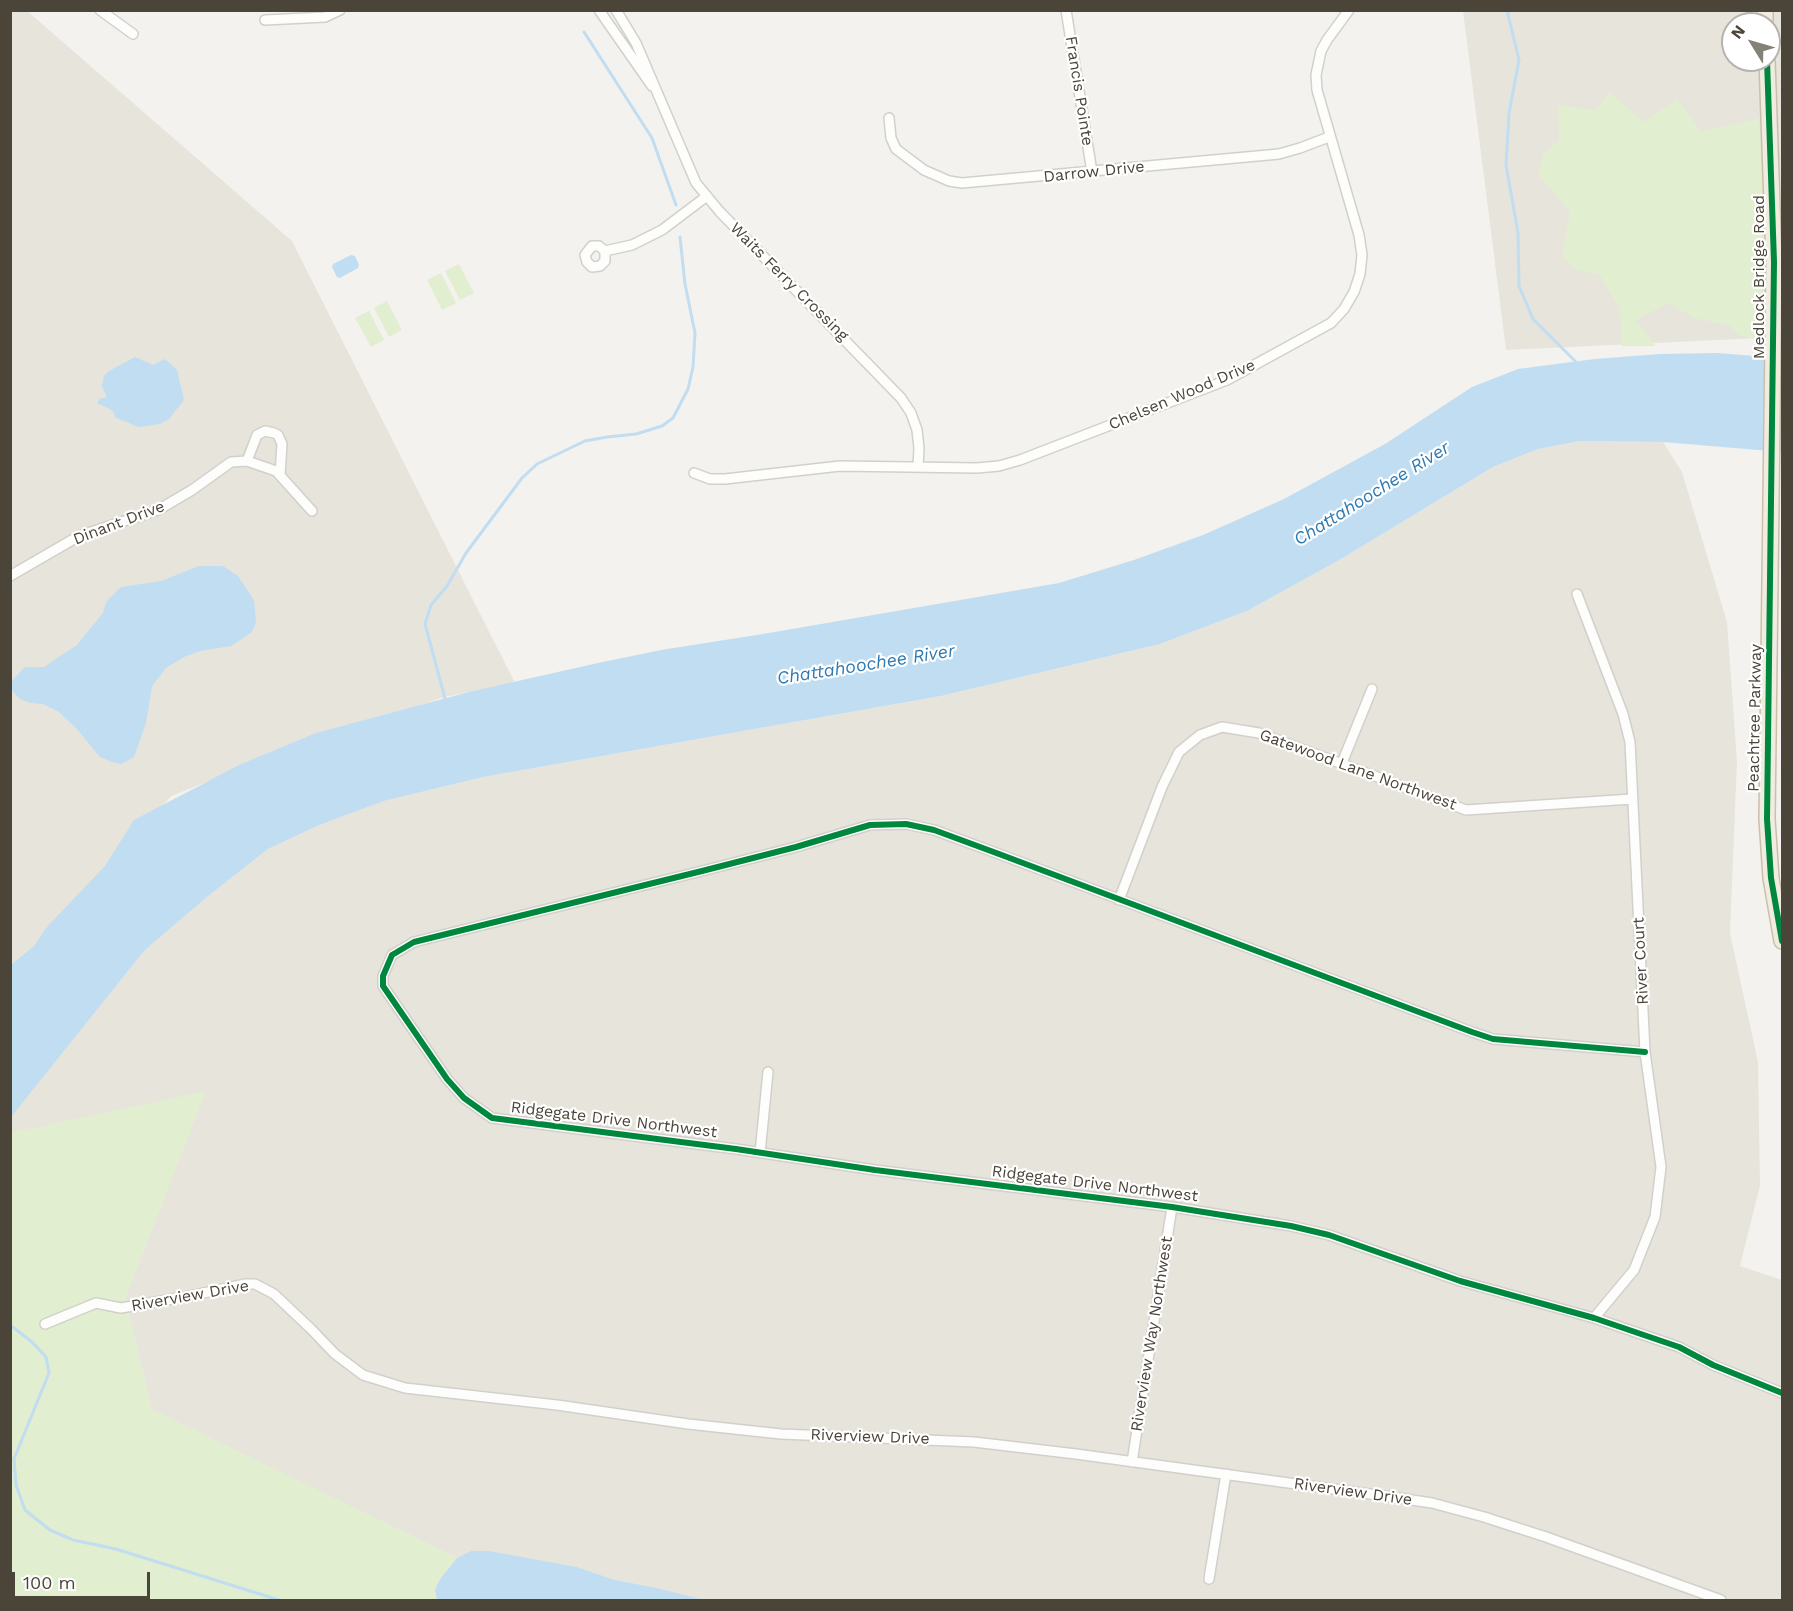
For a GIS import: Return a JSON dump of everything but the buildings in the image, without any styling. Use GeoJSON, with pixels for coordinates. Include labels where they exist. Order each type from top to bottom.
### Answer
{"type":"FeatureCollection","features":[{"type":"Feature","properties":{"kind":"highway","name":"Medlock Bridge Road"},"geometry":{"type":"LineString","coordinates":[[1768,72],[1779,201],[1773,324],[1770,494]]}},
{"type":"Feature","properties":{"kind":"highway","name":"Peachtree Parkway"},"geometry":{"type":"LineString","coordinates":[[1770,494],[1767,819],[1771,878],[1782,941]]}},
{"type":"Feature","properties":{"kind":"street"},"geometry":{"type":"LineString","coordinates":[[100,10],[133,34]]}},
{"type":"Feature","properties":{"kind":"street"},"geometry":{"type":"LineString","coordinates":[[265,20],[325,17],[340,10]]}},
{"type":"Feature","properties":{"kind":"street","name":"Waits Ferry Crossing"},"geometry":{"type":"LineString","coordinates":[[598,10],[657,93]]}},
{"type":"Feature","properties":{"kind":"street","name":"Waits Ferry Crossing"},"geometry":{"type":"LineString","coordinates":[[616,10],[636,43],[652,77],[696,183],[720,212],[901,398],[917,430],[918,467]]}},
{"type":"Feature","properties":{"kind":"street","name":"Francis Pointe"},"geometry":{"type":"LineString","coordinates":[[1066,10],[1092,172]]}},
{"type":"Feature","properties":{"kind":"street","name":"Chelsen Wood Drive"},"geometry":{"type":"LineString","coordinates":[[694,473],[710,478],[725,479],[840,466],[977,468],[999,466],[1227,380],[1331,322],[1344,309],[1354,292],[1360,274],[1362,255],[1359,235],[1317,90],[1317,63],[1327,40],[1349,10]]}},
{"type":"Feature","properties":{"kind":"street","name":"Darrow Drive"},"geometry":{"type":"LineString","coordinates":[[889,118],[891,138],[896,149],[924,170],[948,181],[975,184],[1279,154],[1329,137]]}},
{"type":"Feature","properties":{"kind":"street"},"geometry":{"type":"LineString","coordinates":[[605,250],[632,245],[662,230],[707,195]]}},
{"type":"Feature","properties":{"kind":"street"},"geometry":{"type":"LineString","coordinates":[[280,475],[281,439],[274,432],[265,431],[256,435],[247,461],[276,471],[312,511]]}},
{"type":"Feature","properties":{"kind":"street","name":"Dinant Drive"},"geometry":{"type":"LineString","coordinates":[[10,576],[79,536],[158,510],[192,490],[231,462],[247,461]]}},
{"type":"Feature","properties":{"kind":"street","name":"River Court"},"geometry":{"type":"LineString","coordinates":[[1577,594],[1623,714],[1630,742],[1645,1052],[1661,1167],[1655,1217],[1634,1270],[1594,1318]]}},
{"type":"Feature","properties":{"kind":"street"},"geometry":{"type":"LineString","coordinates":[[1342,763],[1372,689]]}},
{"type":"Feature","properties":{"kind":"street","name":"Gatewood Lane Northwest"},"geometry":{"type":"LineString","coordinates":[[1119,900],[1179,752],[1200,735],[1222,727],[1259,732],[1466,810],[1632,799]]}},
{"type":"Feature","properties":{"kind":"street","name":"Ridgegate Drive Northwest"},"geometry":{"type":"LineString","coordinates":[[1645,1052],[1493,1039],[1389,1003],[933,830],[906,824],[870,825],[795,847],[624,891],[414,942],[392,955],[383,976],[383,986],[447,1079],[464,1098],[492,1118],[875,1170],[1172,1207],[1291,1226],[1329,1235],[1460,1281],[1594,1318],[1678,1347],[1722,1369],[1782,1393]]}},
{"type":"Feature","properties":{"kind":"street"},"geometry":{"type":"LineString","coordinates":[[760,1153],[768,1072]]}},
{"type":"Feature","properties":{"kind":"street","name":"Riverview Way Northwest"},"geometry":{"type":"LineString","coordinates":[[1132,1462],[1172,1207]]}},
{"type":"Feature","properties":{"kind":"street","name":"Riverview Drive"},"geometry":{"type":"LineString","coordinates":[[45,1324],[96,1303],[121,1308],[244,1284],[255,1284],[274,1294],[335,1354],[363,1375],[405,1388],[781,1434],[974,1442],[1399,1497],[1443,1506],[1546,1537],[1721,1600]]}},
{"type":"Feature","properties":{"kind":"street"},"geometry":{"type":"LineString","coordinates":[[1209,1579],[1226,1474]]}},
{"type":"Feature","properties":{"kind":"shaded area"},"geometry":{"type":"Polygon","coordinates":[[[26,10],[292,241],[515,683],[444,697],[278,754],[171,796],[59,925],[11,997],[10,11],[26,10]]]}},
{"type":"Feature","properties":{"kind":"shaded area"},"geometry":{"type":"Polygon","coordinates":[[[1463,11],[1782,11],[1782,337],[1506,350],[1463,11]]]}},
{"type":"Feature","properties":{"kind":"shaded area"},"geometry":{"type":"Polygon","coordinates":[[[1580,441],[1663,442],[1682,472],[1727,622],[1737,761],[1730,933],[1758,1062],[1760,1186],[1740,1266],[1782,1280],[1782,1600],[705,1600],[615,1580],[577,1567],[471,1551],[457,1558],[152,1410],[125,1298],[205,1092],[11,1133],[10,1117],[144,951],[268,849],[317,826],[384,801],[483,777],[941,696],[1160,644],[1247,611],[1341,559],[1493,467],[1538,449],[1580,441]]]}},
{"type":"Feature","properties":{"kind":"green space"},"geometry":{"type":"Polygon","coordinates":[[[1610,92],[1643,122],[1677,99],[1701,131],[1759,119],[1762,173],[1762,341],[1738,335],[1730,326],[1694,318],[1669,303],[1636,320],[1656,346],[1622,346],[1620,309],[1599,274],[1576,270],[1562,256],[1570,212],[1538,175],[1543,156],[1559,140],[1558,105],[1595,110],[1610,92]]]}},
{"type":"Feature","properties":{"kind":"green space"},"geometry":{"type":"Polygon","coordinates":[[[459,264],[474,293],[460,300],[445,271],[459,264]]]}},
{"type":"Feature","properties":{"kind":"green space"},"geometry":{"type":"Polygon","coordinates":[[[441,273],[456,303],[442,310],[427,280],[441,273]]]}},
{"type":"Feature","properties":{"kind":"green space"},"geometry":{"type":"Polygon","coordinates":[[[387,301],[402,330],[389,337],[374,308],[387,301]]]}},
{"type":"Feature","properties":{"kind":"green space"},"geometry":{"type":"Polygon","coordinates":[[[369,311],[384,340],[371,347],[355,318],[369,311]]]}},
{"type":"Feature","properties":{"kind":"green space"},"geometry":{"type":"Polygon","coordinates":[[[206,1091],[125,1298],[152,1409],[457,1558],[440,1579],[435,1590],[437,1600],[11,1600],[10,1133],[206,1091]]]}},
{"type":"Feature","properties":{"kind":"water"},"geometry":{"type":"Polygon","coordinates":[[[351,255],[355,256],[358,268],[340,278],[337,277],[332,267],[333,264],[351,255]]]}},
{"type":"Feature","properties":{"kind":"water","name":"Chattahoochee River"},"geometry":{"type":"Polygon","coordinates":[[[1717,353],[1782,361],[1782,452],[1663,442],[1580,441],[1538,449],[1493,467],[1341,559],[1247,611],[1160,644],[941,696],[483,777],[384,801],[317,826],[268,849],[144,951],[11,1117],[11,965],[34,946],[47,927],[105,866],[134,820],[239,765],[316,733],[469,692],[598,663],[661,650],[1059,583],[1134,560],[1203,535],[1284,499],[1385,444],[1472,387],[1518,369],[1595,359],[1660,354],[1717,353]]]}},
{"type":"Feature","properties":{"kind":"water"},"geometry":{"type":"Polygon","coordinates":[[[135,357],[153,365],[165,359],[177,370],[184,400],[169,419],[160,424],[139,427],[116,418],[112,410],[97,403],[99,399],[107,397],[102,386],[104,376],[135,357]]]}},
{"type":"Feature","properties":{"kind":"water"},"geometry":{"type":"Polygon","coordinates":[[[199,566],[223,566],[238,576],[254,600],[256,622],[252,632],[231,646],[200,651],[166,668],[152,686],[146,723],[134,757],[121,764],[100,757],[77,729],[59,712],[43,704],[20,699],[11,689],[12,681],[25,667],[44,667],[77,645],[103,613],[106,602],[121,587],[161,581],[199,566]]]}},
{"type":"Feature","properties":{"kind":"water"},"geometry":{"type":"Polygon","coordinates":[[[471,1551],[489,1551],[577,1567],[615,1580],[705,1600],[437,1600],[435,1590],[440,1579],[457,1558],[471,1551]]]}},
{"type":"Feature","properties":{"kind":"waterway"},"geometry":{"type":"LineString","coordinates":[[1507,10],[1519,60],[1509,113],[1506,165],[1518,233],[1519,286],[1533,319],[1576,362],[1576,365]]}},
{"type":"Feature","properties":{"kind":"waterway"},"geometry":{"type":"LineString","coordinates":[[584,32],[652,138],[676,205]]}},
{"type":"Feature","properties":{"kind":"waterway"},"geometry":{"type":"LineString","coordinates":[[446,702],[425,624],[431,605],[447,586],[466,553],[522,478],[537,464],[585,441],[636,434],[662,426],[673,418],[688,389],[693,367],[695,333],[685,284],[680,237]]}},
{"type":"Feature","properties":{"kind":"waterway"},"geometry":{"type":"LineString","coordinates":[[10,1325],[32,1342],[46,1357],[49,1373],[14,1459],[16,1485],[25,1510],[50,1530],[73,1540],[116,1549],[279,1600]]}},
{"type":"Feature","properties":{"kind":"cycle path"},"geometry":{"type":"LineString","coordinates":[[1767,72],[1774,262],[1767,819],[1771,878],[1782,941]]}},
{"type":"Feature","properties":{"kind":"cycle path"},"geometry":{"type":"LineString","coordinates":[[1645,1052],[1493,1039],[934,830],[906,824],[870,825],[796,847],[414,942],[392,955],[383,976],[383,986],[447,1079],[464,1098],[492,1118],[736,1149],[875,1170],[1172,1207],[1291,1226],[1329,1235],[1460,1281],[1594,1318],[1679,1347],[1713,1365],[1782,1393]]}}]}
